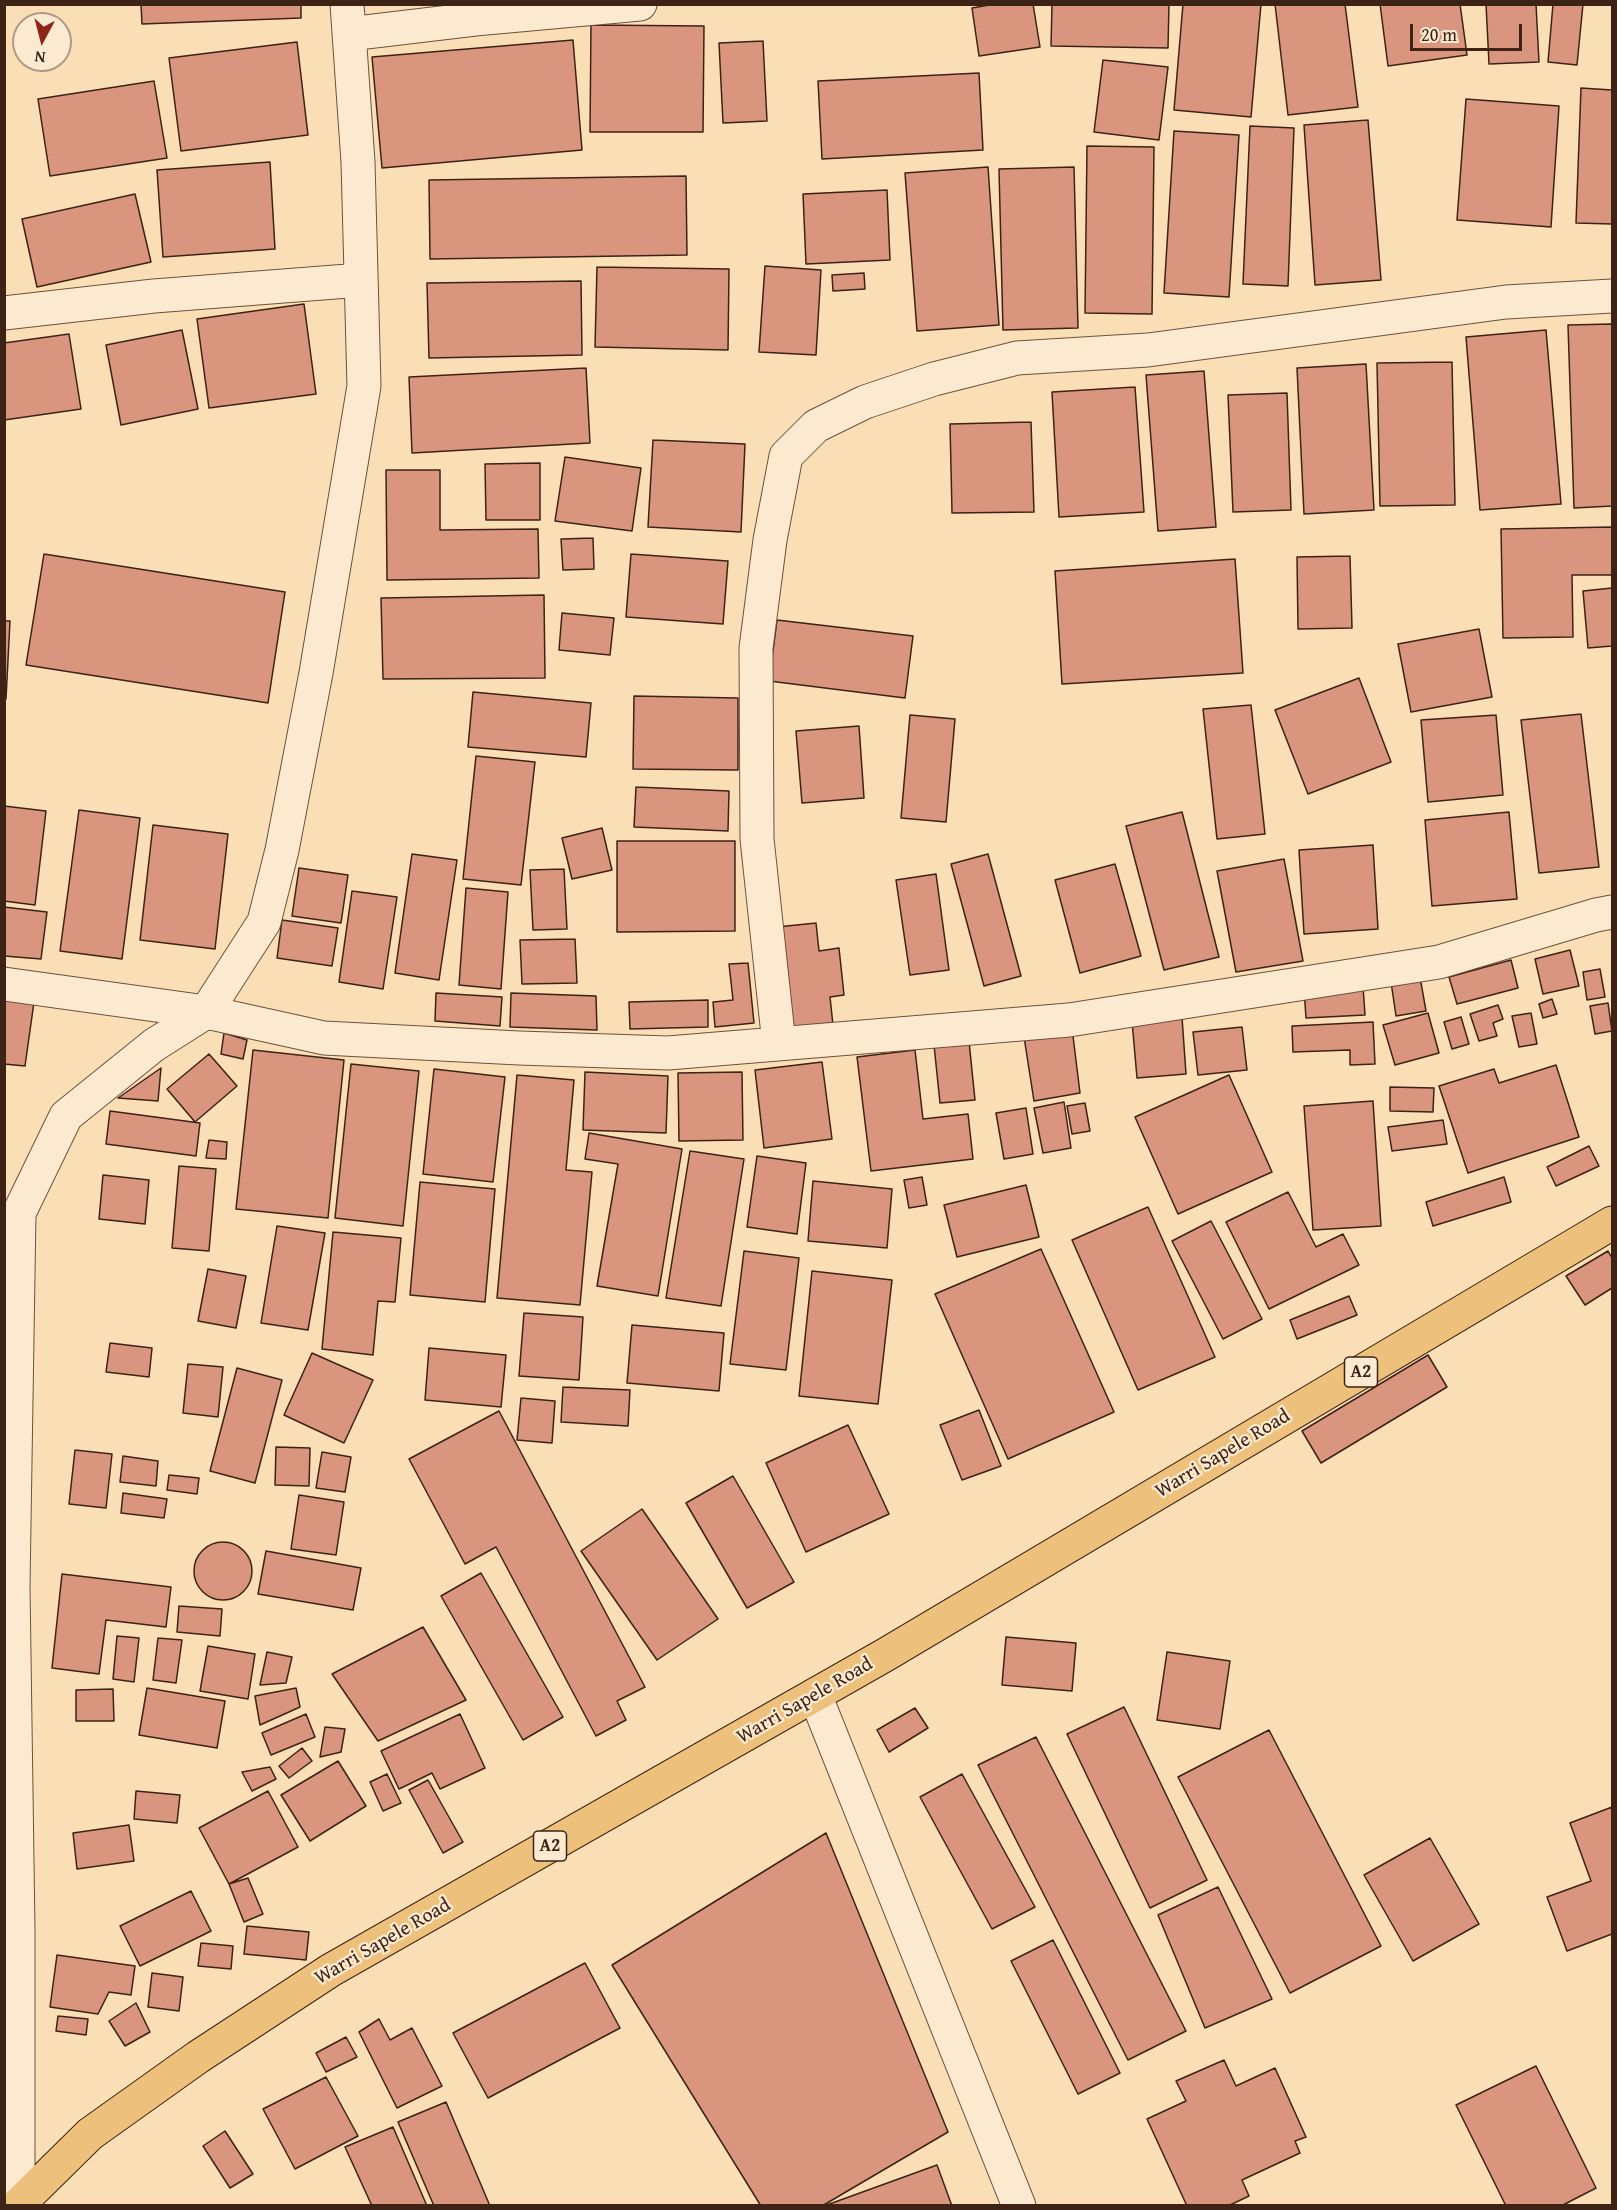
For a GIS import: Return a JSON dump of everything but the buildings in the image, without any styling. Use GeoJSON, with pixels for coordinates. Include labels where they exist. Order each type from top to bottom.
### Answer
{"type":"FeatureCollection","features":[{"type":"Feature","properties":{"kind":"highway","name":"Warri Sapele Road"},"geometry":{"type":"LineString","coordinates":[[17,2205],[90,2134],[198,2057],[332,1970],[815,1695],[1090,1535],[1612,1223]]}},
{"type":"Feature","properties":{"kind":"street"},"geometry":{"type":"LineString","coordinates":[[17,2205],[18,1929],[9,1586],[19,1213],[66,1116],[154,1045],[206,1012],[264,922],[282,850],[316,673],[364,386],[358,162],[348,19],[475,19],[640,4]]}},
{"type":"Feature","properties":{"kind":"street"},"geometry":{"type":"LineString","coordinates":[[4,313],[154,296],[361,280]]}},
{"type":"Feature","properties":{"kind":"street"},"geometry":{"type":"LineString","coordinates":[[779,1044],[757,839],[756,648],[770,540],[786,456],[816,426],[865,402],[934,379],[1017,358],[1148,350],[1506,302],[1612,296]]}},
{"type":"Feature","properties":{"kind":"street"},"geometry":{"type":"LineString","coordinates":[[4,984],[206,1012],[324,1038],[668,1053],[1070,1020],[1438,962],[1612,912]]}},
{"type":"Feature","properties":{"kind":"street"},"geometry":{"type":"LineString","coordinates":[[815,1695],[1019,2205]]}}]}
